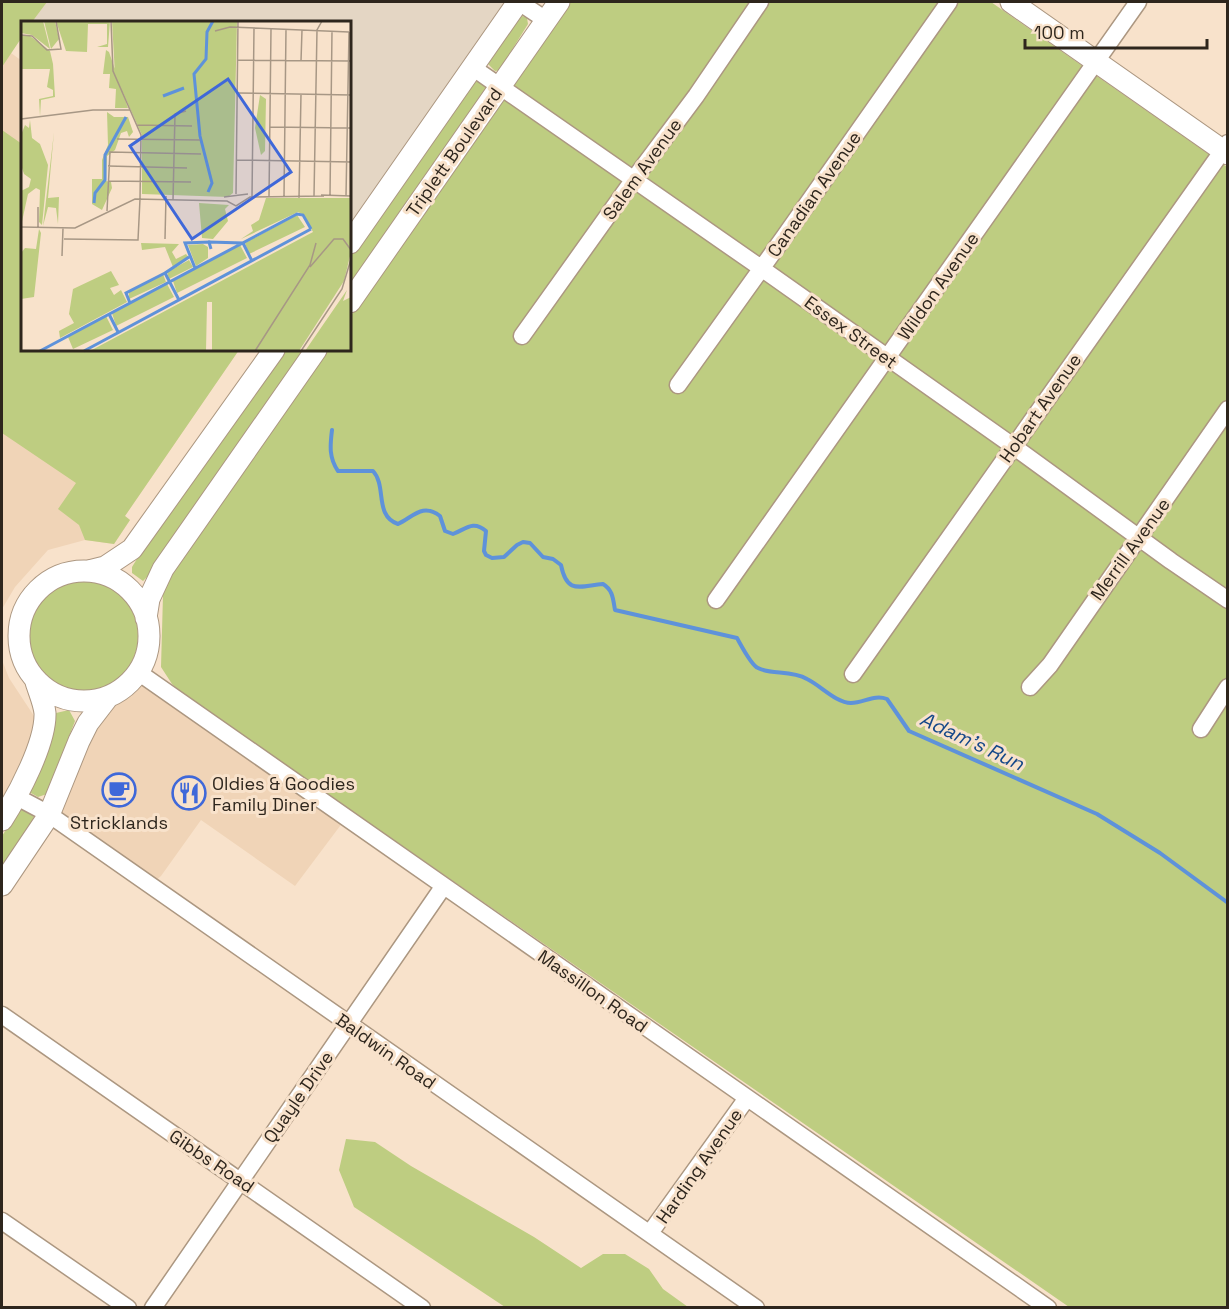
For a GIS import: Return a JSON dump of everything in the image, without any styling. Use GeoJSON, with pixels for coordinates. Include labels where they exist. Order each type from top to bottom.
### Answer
{"type":"FeatureCollection","features":[{"type":"Feature","properties":{"kind":"main road","name":"Triplett Boulevard"},"geometry":{"type":"LineString","coordinates":[[351,242],[519,2]]}},
{"type":"Feature","properties":{"kind":"main road","name":"Triplett Boulevard"},"geometry":{"type":"LineString","coordinates":[[351,301],[559,2]]}},
{"type":"Feature","properties":{"kind":"main road"},"geometry":{"type":"LineString","coordinates":[[1011,2],[1226,149]]}},
{"type":"Feature","properties":{"kind":"main road"},"geometry":{"type":"LineString","coordinates":[[2,820],[24,781],[40,742],[45,713],[36,682],[24,663],[19,645],[19,626],[25,607],[36,591],[51,579],[69,572],[105,567],[132,549],[273,351]]}},
{"type":"Feature","properties":{"kind":"main road"},"geometry":{"type":"LineString","coordinates":[[36,682],[54,695],[86,702],[108,697],[125,687],[138,672],[148,646],[146,618],[149,599],[163,569],[315,351]]}},
{"type":"Feature","properties":{"kind":"main road"},"geometry":{"type":"LineString","coordinates":[[89,571],[108,576],[125,585],[138,600],[146,618]]}},
{"type":"Feature","properties":{"kind":"main road"},"geometry":{"type":"LineString","coordinates":[[2,885],[49,815],[88,723],[108,697]]}},
{"type":"Feature","properties":{"kind":"street"},"geometry":{"type":"LineString","coordinates":[[519,2],[546,20]]}},
{"type":"Feature","properties":{"kind":"street","name":"Salem Avenue"},"geometry":{"type":"LineString","coordinates":[[522,336],[689,105],[760,2]]}},
{"type":"Feature","properties":{"kind":"street","name":"Canadian Avenue"},"geometry":{"type":"LineString","coordinates":[[678,385],[949,2]]}},
{"type":"Feature","properties":{"kind":"street","name":"Wildon Avenue"},"geometry":{"type":"LineString","coordinates":[[716,600],[1138,2]]}},
{"type":"Feature","properties":{"kind":"street","name":"Essex Street"},"geometry":{"type":"LineString","coordinates":[[472,67],[761,268],[1227,600]]}},
{"type":"Feature","properties":{"kind":"street","name":"Hobart Avenue"},"geometry":{"type":"LineString","coordinates":[[853,674],[1012,446],[1226,149]]}},
{"type":"Feature","properties":{"kind":"street","name":"Merrill Avenue"},"geometry":{"type":"LineString","coordinates":[[1030,687],[1050,665],[1082,615],[1139,538],[1227,409]]}},
{"type":"Feature","properties":{"kind":"street","name":"Massillon Road"},"geometry":{"type":"LineString","coordinates":[[138,672],[1048,1308]]}},
{"type":"Feature","properties":{"kind":"street"},"geometry":{"type":"LineString","coordinates":[[1201,729],[1227,687]]}},
{"type":"Feature","properties":{"kind":"street","name":"Baldwin Road"},"geometry":{"type":"LineString","coordinates":[[15,796],[49,815],[756,1308]]}},
{"type":"Feature","properties":{"kind":"street","name":"Quayle Drive"},"geometry":{"type":"LineString","coordinates":[[153,1308],[443,887]]}},
{"type":"Feature","properties":{"kind":"street","name":"Gibbs Road"},"geometry":{"type":"LineString","coordinates":[[2,1015],[423,1308]]}},
{"type":"Feature","properties":{"kind":"street","name":"Harding Avenue"},"geometry":{"type":"LineString","coordinates":[[650,1233],[747,1098]]}},
{"type":"Feature","properties":{"kind":"street"},"geometry":{"type":"LineString","coordinates":[[2,1221],[128,1308]]}},
{"type":"Feature","properties":{"kind":"shaded area"},"geometry":{"type":"Polygon","coordinates":[[[2,2],[47,2],[33,21],[21,21],[21,38],[11,53],[21,60],[21,351],[238,351],[125,516],[130,520],[114,544],[85,540],[48,550],[15,587],[2,609],[2,2]]]}},
{"type":"Feature","properties":{"kind":"shaded area"},"geometry":{"type":"Polygon","coordinates":[[[47,2],[518,2],[351,242],[351,21],[33,21],[47,2]]]}},
{"type":"Feature","properties":{"kind":"shaded area"},"geometry":{"type":"Polygon","coordinates":[[[2,660],[9,678],[36,719],[35,739],[2,812],[2,660]]]}},
{"type":"Feature","properties":{"kind":"shaded area"},"geometry":{"type":"Polygon","coordinates":[[[141,681],[343,822],[295,886],[201,820],[161,876],[154,882],[54,812],[90,736],[113,704],[141,681]]]}},
{"type":"Feature","properties":{"kind":"green space"},"geometry":{"type":"Polygon","coordinates":[[[2,2],[47,2],[33,21],[21,21],[21,38],[2,67],[2,2]]]}},
{"type":"Feature","properties":{"kind":"green space"},"geometry":{"type":"Polygon","coordinates":[[[569,2],[991,2],[1227,167],[1227,1307],[1069,1307],[184,695],[172,684],[161,667],[163,595],[166,580],[326,351],[351,351],[351,316],[569,2]]]}},
{"type":"Feature","properties":{"kind":"green space"},"geometry":{"type":"Polygon","coordinates":[[[520,15],[527,18],[528,24],[510,53],[508,63],[502,70],[495,71],[488,64],[520,15]]]}},
{"type":"Feature","properties":{"kind":"green space"},"geometry":{"type":"Polygon","coordinates":[[[481,81],[487,89],[351,289],[351,256],[473,82],[481,81]]]}},
{"type":"Feature","properties":{"kind":"green space"},"geometry":{"type":"Polygon","coordinates":[[[2,130],[21,143],[21,351],[238,351],[125,516],[130,520],[114,544],[85,540],[79,525],[58,509],[76,483],[2,433],[2,130]]]}},
{"type":"Feature","properties":{"kind":"green space"},"geometry":{"type":"Polygon","coordinates":[[[284,351],[307,351],[143,581],[132,573],[132,567],[284,351]]]}},
{"type":"Feature","properties":{"kind":"green space"},"geometry":{"type":"Polygon","coordinates":[[[83,581],[104,585],[122,597],[134,615],[138,636],[134,657],[122,675],[104,687],[83,691],[62,687],[44,675],[32,657],[28,636],[32,615],[44,597],[62,585],[83,581]]]}},
{"type":"Feature","properties":{"kind":"green space"},"geometry":{"type":"Polygon","coordinates":[[[69,710],[75,721],[47,794],[38,797],[31,793],[31,784],[56,713],[69,710]]]}},
{"type":"Feature","properties":{"kind":"green space"},"geometry":{"type":"Polygon","coordinates":[[[25,808],[34,817],[2,868],[2,836],[19,810],[25,808]]]}},
{"type":"Feature","properties":{"kind":"green space"},"geometry":{"type":"Polygon","coordinates":[[[346,1139],[375,1142],[411,1166],[534,1237],[581,1268],[603,1254],[625,1254],[649,1269],[663,1289],[688,1307],[505,1307],[354,1207],[339,1170],[346,1139]]]}},
{"type":"Feature","properties":{"kind":"waterway","name":"Adam's Run"},"geometry":{"type":"LineString","coordinates":[[332,430],[331,452],[338,471],[373,471],[379,484],[383,508],[391,520],[398,524],[419,512],[429,511],[440,516],[445,531],[453,534],[470,526],[477,526],[486,531],[484,551],[492,558],[504,557],[523,542],[530,543],[543,557],[553,559],[561,565],[571,585],[581,587],[603,584],[606,586],[612,595],[615,610],[737,638],[749,659],[758,668],[801,676],[845,702],[856,703],[873,698],[887,699],[909,731],[1097,814],[1160,853],[1228,903]]}},
{"type":"Feature","properties":{"kind":"place","name":"Stricklands"},"geometry":{"type":"Point","coordinates":[119,790]}},
{"type":"Feature","properties":{"kind":"place","name":"Oldies & Goodies Family Diner"},"geometry":{"type":"Point","coordinates":[189,793]}}]}
